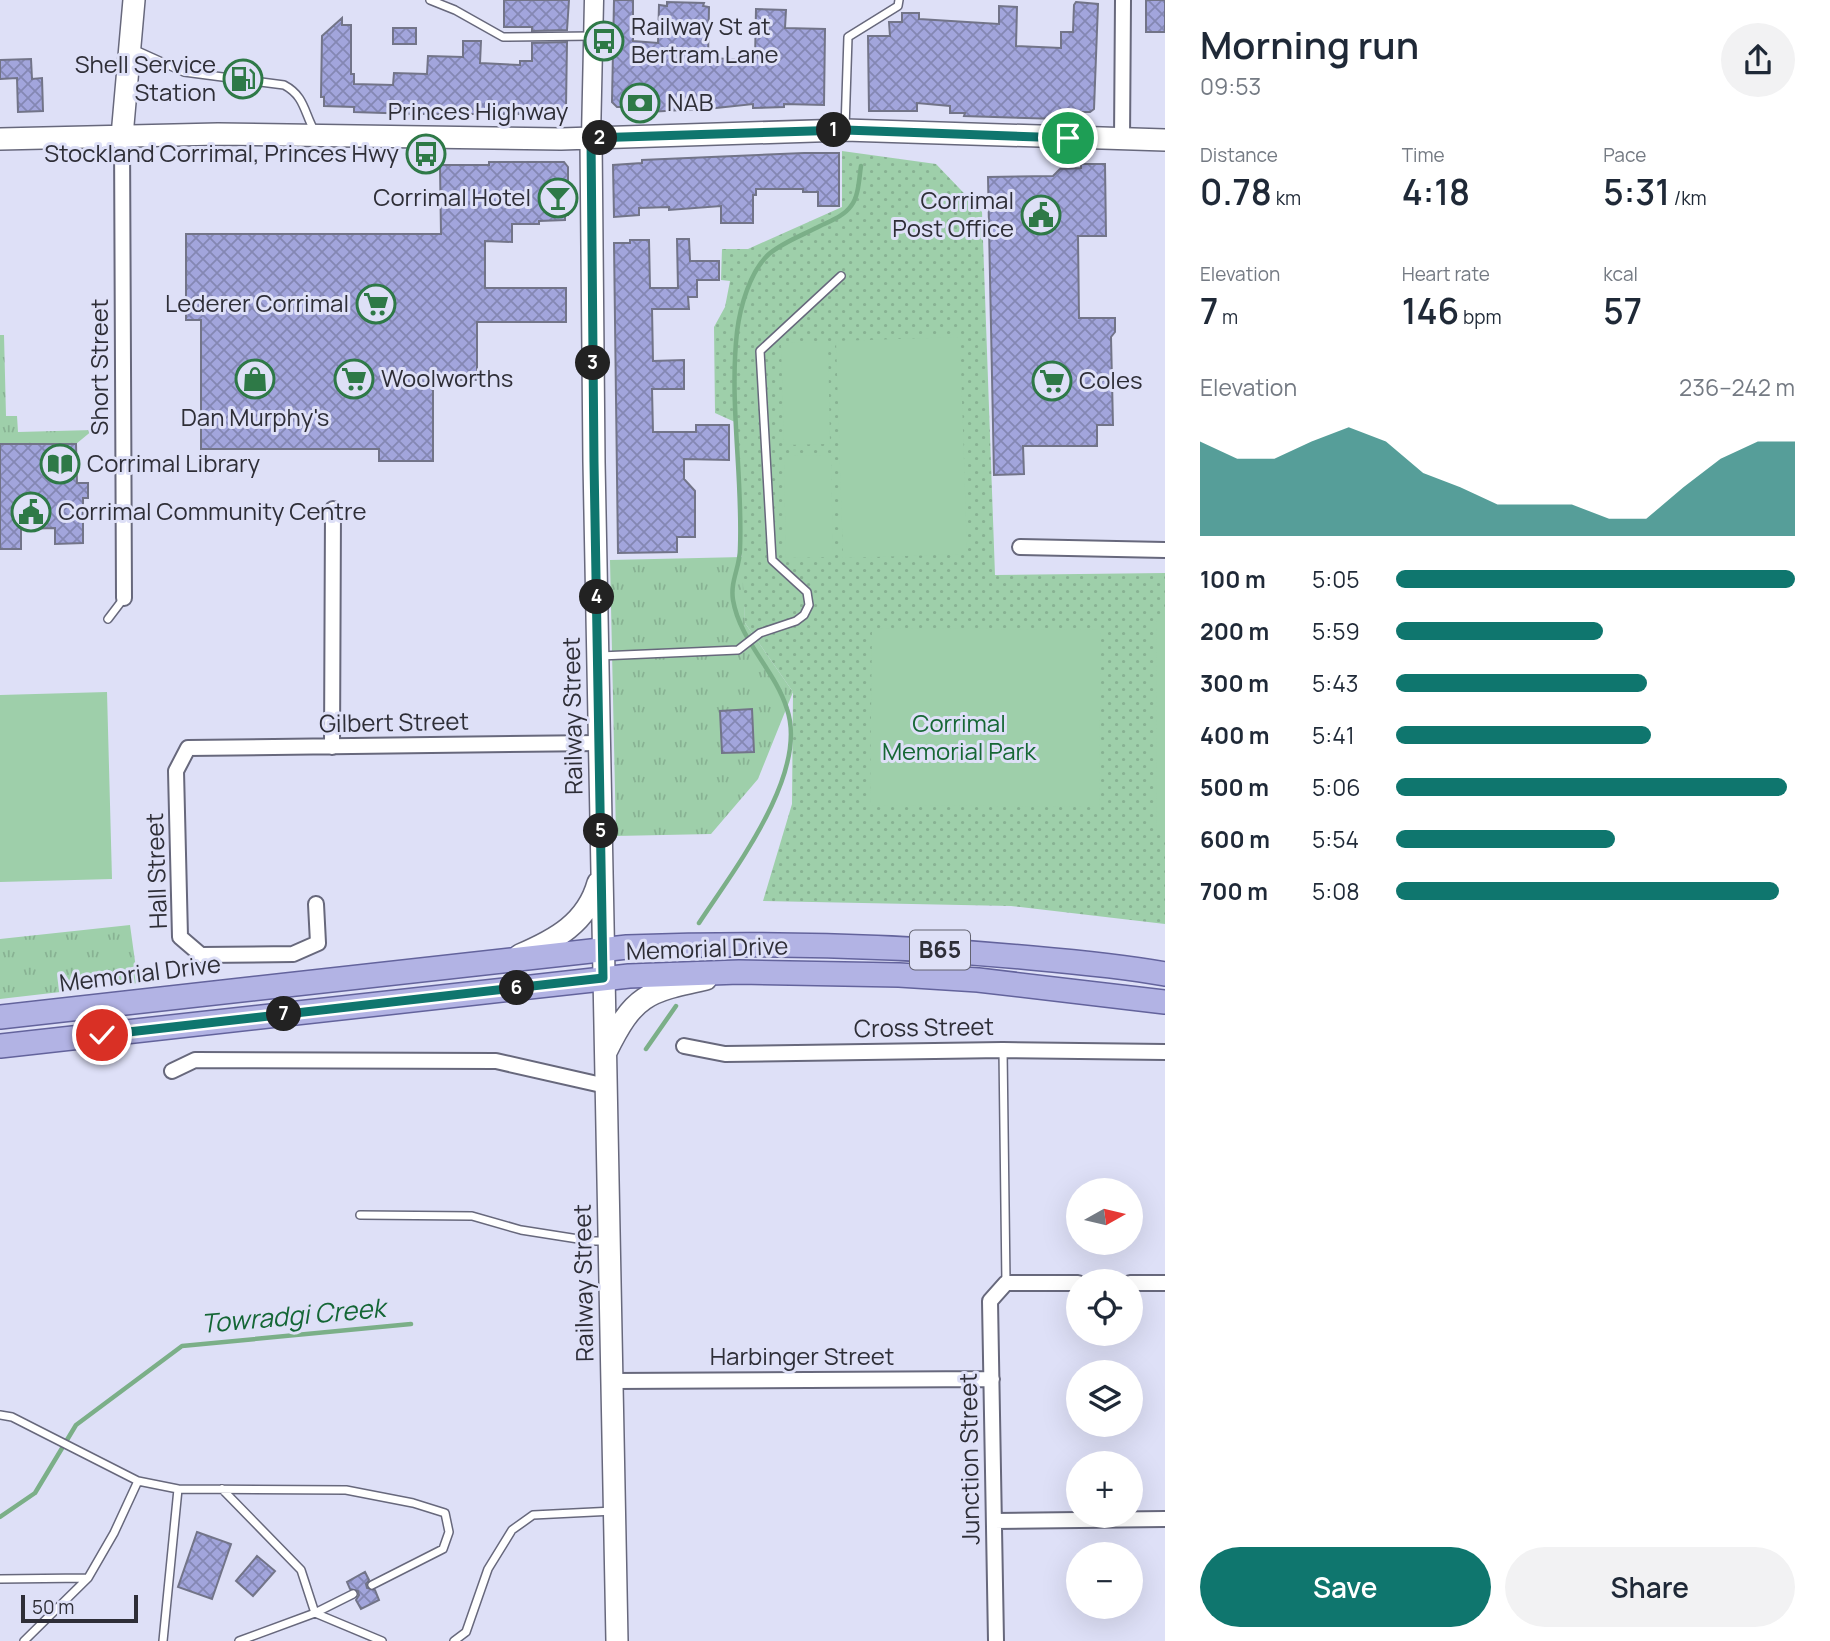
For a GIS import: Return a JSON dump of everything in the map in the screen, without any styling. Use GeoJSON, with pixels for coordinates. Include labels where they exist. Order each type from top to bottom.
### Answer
{"type":"FeatureCollection","features":[{"type":"Feature","properties":{"kind":"main road"},"geometry":{"type":"LineString","coordinates":[[122,136],[134,0]]}},
{"type":"Feature","properties":{"kind":"main road","name":"Princes Highway"},"geometry":{"type":"LineString","coordinates":[[0,139],[218,134],[591,138],[845,130],[1165,140]]}},
{"type":"Feature","properties":{"kind":"main road","name":"Railway Street"},"geometry":{"type":"LineString","coordinates":[[591,138],[603,978],[617,1641]]}},
{"type":"Feature","properties":{"kind":"main road"},"geometry":{"type":"LineString","coordinates":[[508,959],[545,944],[577,921],[592,900],[602,867]]}},
{"type":"Feature","properties":{"kind":"main road","name":"Memorial Drive"},"geometry":{"type":"LineString","coordinates":[[0,1017],[603,948],[715,944],[878,946],[974,952],[1165,974]]}},
{"type":"Feature","properties":{"kind":"main road"},"geometry":{"type":"LineString","coordinates":[[605,1054],[625,1015],[637,1002],[672,987],[739,972]]}},
{"type":"Feature","properties":{"kind":"main road","name":"Memorial Drive"},"geometry":{"type":"LineString","coordinates":[[0,1046],[603,978],[739,972],[978,980],[1165,1002]]}},
{"type":"Feature","properties":{"kind":"street","name":"Railway Street"},"geometry":{"type":"LineString","coordinates":[[591,138],[594,0]]}},
{"type":"Feature","properties":{"kind":"street"},"geometry":{"type":"LineString","coordinates":[[1122,140],[1123,0]]}},
{"type":"Feature","properties":{"kind":"street","name":"Short Street"},"geometry":{"type":"LineString","coordinates":[[122,136],[124,598]]}},
{"type":"Feature","properties":{"kind":"street"},"geometry":{"type":"LineString","coordinates":[[332,747],[333,509]]}},
{"type":"Feature","properties":{"kind":"street"},"geometry":{"type":"LineString","coordinates":[[1020,547],[1165,550]]}},
{"type":"Feature","properties":{"kind":"street","name":"Gilbert Street"},"geometry":{"type":"LineString","coordinates":[[188,748],[600,743]]}},
{"type":"Feature","properties":{"kind":"street","name":"Hall Street"},"geometry":{"type":"LineString","coordinates":[[188,748],[176,771],[180,937],[201,956],[293,954],[318,943],[316,904]]}},
{"type":"Feature","properties":{"kind":"street","name":"Cross Street"},"geometry":{"type":"LineString","coordinates":[[684,1046],[725,1054],[1003,1050],[1165,1052]]}},
{"type":"Feature","properties":{"kind":"street"},"geometry":{"type":"LineString","coordinates":[[172,1071],[195,1060],[496,1061],[606,1086]]}},
{"type":"Feature","properties":{"kind":"street"},"geometry":{"type":"LineString","coordinates":[[1006,1283],[1066,1283]]}},
{"type":"Feature","properties":{"kind":"street","name":"Junction Street"},"geometry":{"type":"LineString","coordinates":[[996,1641],[990,1301],[1006,1283]]}},
{"type":"Feature","properties":{"kind":"street"},"geometry":{"type":"LineString","coordinates":[[1143,1283],[1165,1283]]}},
{"type":"Feature","properties":{"kind":"street","name":"Harbinger Street"},"geometry":{"type":"LineString","coordinates":[[612,1381],[992,1379]]}},
{"type":"Feature","properties":{"kind":"street"},"geometry":{"type":"LineString","coordinates":[[994,1521],[1165,1519]]}},
{"type":"Feature","properties":{"kind":"lane"},"geometry":{"type":"LineString","coordinates":[[430,0],[455,10],[503,37],[594,36]]}},
{"type":"Feature","properties":{"kind":"lane"},"geometry":{"type":"LineString","coordinates":[[845,130],[848,37],[898,6],[899,0]]}},
{"type":"Feature","properties":{"kind":"lane"},"geometry":{"type":"LineString","coordinates":[[130,47],[184,72],[284,85],[295,91],[303,102],[308,121],[317,136]]}},
{"type":"Feature","properties":{"kind":"lane"},"geometry":{"type":"LineString","coordinates":[[598,656],[738,650],[760,633],[796,621],[804,615],[809,599],[801,585],[772,560],[760,351],[841,276]]}},
{"type":"Feature","properties":{"kind":"lane"},"geometry":{"type":"LineString","coordinates":[[108,619],[124,598]]}},
{"type":"Feature","properties":{"kind":"lane"},"geometry":{"type":"LineString","coordinates":[[1003,1050],[1006,1283]]}},
{"type":"Feature","properties":{"kind":"lane"},"geometry":{"type":"LineString","coordinates":[[360,1215],[472,1216],[521,1230],[591,1241],[609,1241]]}},
{"type":"Feature","properties":{"kind":"lane"},"geometry":{"type":"LineString","coordinates":[[0,1415],[12,1417],[138,1481],[178,1489],[346,1490],[413,1503],[445,1513],[449,1532],[443,1549],[372,1585]]}},
{"type":"Feature","properties":{"kind":"lane"},"geometry":{"type":"LineString","coordinates":[[24,1641],[88,1578],[114,1533],[138,1481]]}},
{"type":"Feature","properties":{"kind":"lane"},"geometry":{"type":"LineString","coordinates":[[163,1641],[178,1489]]}},
{"type":"Feature","properties":{"kind":"lane"},"geometry":{"type":"LineString","coordinates":[[222,1489],[301,1570],[315,1613],[382,1641]]}},
{"type":"Feature","properties":{"kind":"lane"},"geometry":{"type":"LineString","coordinates":[[454,1641],[466,1632],[488,1569],[512,1530],[533,1515],[614,1511]]}},
{"type":"Feature","properties":{"kind":"lane"},"geometry":{"type":"LineString","coordinates":[[0,1579],[88,1578]]}},
{"type":"Feature","properties":{"kind":"lane"},"geometry":{"type":"LineString","coordinates":[[239,1641],[315,1613],[353,1594]]}},
{"type":"Feature","properties":{"kind":"green space","name":"Corrimal Memorial Park"},"geometry":{"type":"Polygon","coordinates":[[[842,151],[936,164],[982,212],[995,575],[1165,573],[1165,924],[1011,906],[763,901],[792,804],[793,692],[745,623],[735,422],[715,413],[714,327],[725,307],[730,281],[721,280],[722,249],[748,249],[842,207],[842,151]]]}},
{"type":"Feature","properties":{"kind":"green space"},"geometry":{"type":"Polygon","coordinates":[[[0,335],[4,335],[6,416],[17,416],[18,432],[93,430],[76,444],[0,444],[0,335]]]}},
{"type":"Feature","properties":{"kind":"green space"},"geometry":{"type":"Polygon","coordinates":[[[960,337],[967,554],[843,558],[836,341],[960,337]]]}},
{"type":"Feature","properties":{"kind":"green space"},"geometry":{"type":"Polygon","coordinates":[[[828,342],[830,444],[784,445],[781,343],[828,342]]]}},
{"type":"Feature","properties":{"kind":"green space"},"geometry":{"type":"Polygon","coordinates":[[[831,455],[833,557],[786,558],[784,456],[831,455]]]}},
{"type":"Feature","properties":{"kind":"green space"},"geometry":{"type":"Polygon","coordinates":[[[743,557],[745,623],[793,692],[758,779],[711,834],[616,836],[610,560],[743,557]]]}},
{"type":"Feature","properties":{"kind":"green space"},"geometry":{"type":"Polygon","coordinates":[[[1156,617],[1165,617],[1165,833],[1157,833],[1156,617]]]}},
{"type":"Feature","properties":{"kind":"green space"},"geometry":{"type":"Polygon","coordinates":[[[872,628],[1101,630],[1099,807],[870,805],[872,628]]]}},
{"type":"Feature","properties":{"kind":"green space"},"geometry":{"type":"Polygon","coordinates":[[[107,692],[112,879],[0,882],[0,695],[107,692]]]}},
{"type":"Feature","properties":{"kind":"green space"},"geometry":{"type":"Polygon","coordinates":[[[130,925],[138,983],[0,999],[0,939],[130,925]]]}},
{"type":"Feature","properties":{"kind":"building"},"geometry":{"type":"Polygon","coordinates":[[[504,0],[569,0],[567,30],[532,31],[532,27],[504,27],[504,0]]]}},
{"type":"Feature","properties":{"kind":"building"},"geometry":{"type":"Polygon","coordinates":[[[614,0],[633,0],[633,41],[658,43],[659,5],[667,6],[667,2],[704,3],[703,6],[709,7],[708,58],[755,60],[756,9],[786,10],[785,28],[825,29],[824,105],[784,104],[784,107],[753,108],[753,104],[648,112],[617,107],[612,102],[614,0]]]}},
{"type":"Feature","properties":{"kind":"building"},"geometry":{"type":"Polygon","coordinates":[[[1146,0],[1165,0],[1165,32],[1146,32],[1146,0]]]}},
{"type":"Feature","properties":{"kind":"building"},"geometry":{"type":"Polygon","coordinates":[[[1076,2],[1098,4],[1094,109],[1090,112],[1059,112],[1059,119],[964,116],[965,113],[950,113],[950,106],[917,103],[917,111],[869,111],[868,36],[890,36],[889,22],[902,22],[902,13],[919,13],[919,19],[999,24],[999,6],[1017,7],[1016,46],[1061,48],[1061,32],[1073,32],[1076,2]]]}},
{"type":"Feature","properties":{"kind":"building"},"geometry":{"type":"Polygon","coordinates":[[[342,18],[342,25],[351,25],[351,74],[354,74],[354,84],[393,85],[394,73],[427,74],[428,56],[463,57],[463,41],[481,41],[480,63],[520,65],[520,61],[532,61],[532,43],[567,42],[566,107],[559,114],[415,114],[354,112],[354,107],[324,106],[324,97],[321,97],[322,36],[342,18]]]}},
{"type":"Feature","properties":{"kind":"building"},"geometry":{"type":"Polygon","coordinates":[[[393,28],[416,28],[416,44],[393,44],[393,28]]]}},
{"type":"Feature","properties":{"kind":"building"},"geometry":{"type":"Polygon","coordinates":[[[31,59],[32,79],[42,78],[43,111],[18,112],[17,78],[0,79],[0,60],[31,59]]]}},
{"type":"Feature","properties":{"kind":"building"},"geometry":{"type":"Polygon","coordinates":[[[839,153],[839,206],[818,206],[818,192],[803,192],[803,189],[756,189],[756,195],[753,195],[753,223],[721,223],[721,206],[669,210],[669,207],[639,208],[639,215],[614,217],[613,165],[642,163],[642,160],[839,153]]]}},
{"type":"Feature","properties":{"kind":"building","name":"Lederer Corrimal"},"geometry":{"type":"Polygon","coordinates":[[[489,162],[564,162],[568,167],[568,215],[565,215],[565,220],[512,224],[512,242],[485,241],[485,288],[566,288],[566,322],[477,322],[477,380],[433,380],[433,461],[379,461],[379,449],[201,449],[201,320],[186,320],[186,234],[441,234],[440,165],[489,165],[489,162]]]}},
{"type":"Feature","properties":{"kind":"building"},"geometry":{"type":"Polygon","coordinates":[[[1081,164],[1105,164],[1106,236],[1078,236],[1079,318],[1115,318],[1115,332],[1111,337],[1113,425],[1097,425],[1097,446],[1023,446],[1024,474],[994,475],[988,177],[1053,176],[1060,169],[1081,168],[1081,164]]]}},
{"type":"Feature","properties":{"kind":"building"},"geometry":{"type":"Polygon","coordinates":[[[677,239],[689,239],[690,261],[719,261],[719,280],[697,280],[697,297],[688,297],[689,309],[652,309],[653,361],[684,360],[684,389],[652,389],[653,432],[696,432],[696,425],[729,425],[729,460],[684,459],[684,479],[695,491],[695,537],[677,537],[677,552],[618,553],[614,243],[649,240],[650,288],[678,288],[677,239]]]}},
{"type":"Feature","properties":{"kind":"building"},"geometry":{"type":"Polygon","coordinates":[[[0,444],[76,444],[77,483],[88,483],[88,498],[83,498],[83,543],[55,544],[55,528],[21,529],[21,549],[0,549],[0,444]]]}},
{"type":"Feature","properties":{"kind":"building"},"geometry":{"type":"Polygon","coordinates":[[[752,709],[754,752],[722,753],[720,711],[752,709]]]}},
{"type":"Feature","properties":{"kind":"building"},"geometry":{"type":"Polygon","coordinates":[[[197,1532],[231,1544],[212,1599],[178,1587],[197,1532]]]}},
{"type":"Feature","properties":{"kind":"building"},"geometry":{"type":"Polygon","coordinates":[[[257,1556],[275,1571],[253,1596],[236,1581],[257,1556]]]}},
{"type":"Feature","properties":{"kind":"building"},"geometry":{"type":"Polygon","coordinates":[[[365,1572],[369,1580],[367,1588],[375,1590],[379,1600],[361,1609],[356,1600],[358,1591],[350,1589],[347,1582],[365,1572]]]}},
{"type":"Feature","properties":{"kind":"waterway"},"geometry":{"type":"LineString","coordinates":[[699,923],[764,821],[778,792],[787,763],[791,735],[782,695],[743,629],[733,600],[740,549],[735,359],[741,312],[751,280],[769,254],[787,242],[837,218],[851,206],[857,192],[861,166]]}},
{"type":"Feature","properties":{"kind":"waterway"},"geometry":{"type":"LineString","coordinates":[[646,1049],[676,1006]]}},
{"type":"Feature","properties":{"kind":"waterway","name":"Towradgi Creek"},"geometry":{"type":"LineString","coordinates":[[0,1517],[35,1493],[76,1425],[182,1346],[411,1324]]}},
{"type":"Feature","properties":{"kind":"place","name":"Railway St at Bertram Lane"},"geometry":{"type":"Point","coordinates":[604,41]}},
{"type":"Feature","properties":{"kind":"place","name":"Shell Service Station"},"geometry":{"type":"Point","coordinates":[243,79]}},
{"type":"Feature","properties":{"kind":"place","name":"NAB"},"geometry":{"type":"Point","coordinates":[640,103]}},
{"type":"Feature","properties":{"kind":"place","name":"Stockland Corrimal, Princes Hwy"},"geometry":{"type":"Point","coordinates":[426,154]}},
{"type":"Feature","properties":{"kind":"place","name":"Corrimal Hotel"},"geometry":{"type":"Point","coordinates":[558,198]}},
{"type":"Feature","properties":{"kind":"place","name":"Corrimal Post Office"},"geometry":{"type":"Point","coordinates":[1041,215]}},
{"type":"Feature","properties":{"kind":"place","name":"Lederer Corrimal"},"geometry":{"type":"Point","coordinates":[376,304]}},
{"type":"Feature","properties":{"kind":"place","name":"Dan Murphy's"},"geometry":{"type":"Point","coordinates":[255,379]}},
{"type":"Feature","properties":{"kind":"place","name":"Woolworths"},"geometry":{"type":"Point","coordinates":[354,379]}},
{"type":"Feature","properties":{"kind":"place","name":"Coles"},"geometry":{"type":"Point","coordinates":[1052,381]}},
{"type":"Feature","properties":{"kind":"place","name":"Corrimal Library"},"geometry":{"type":"Point","coordinates":[60,464]}},
{"type":"Feature","properties":{"kind":"place","name":"Corrimal Community Centre"},"geometry":{"type":"Point","coordinates":[31,512]}},
{"type":"Feature","properties":{"kind":"route"},"geometry":{"type":"LineString","coordinates":[[102,1035],[603,978],[591,138],[845,130],[1068,138]]}}]}
